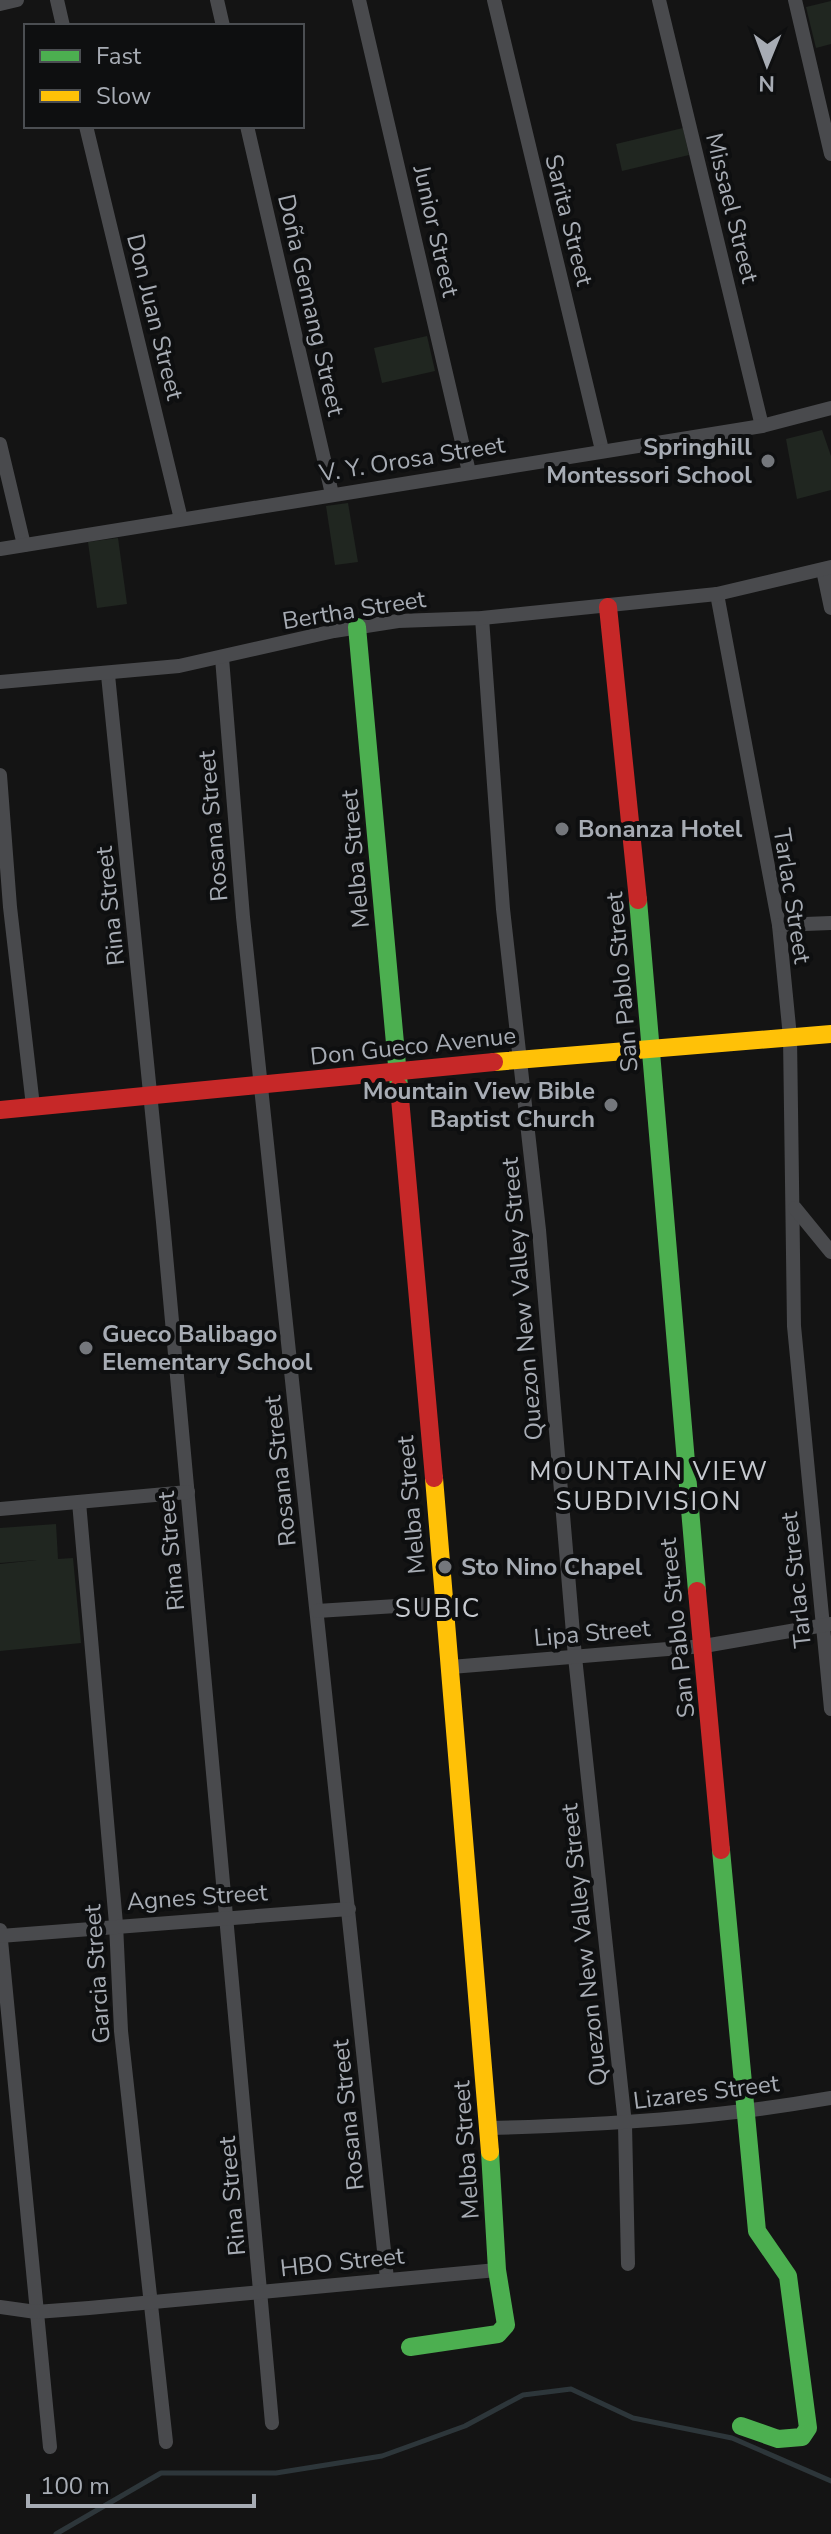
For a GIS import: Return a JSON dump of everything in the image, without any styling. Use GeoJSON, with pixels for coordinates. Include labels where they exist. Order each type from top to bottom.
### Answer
{"type":"FeatureCollection","features":[{"type":"Feature","properties":{"kind":"street"},"geometry":{"type":"LineString","coordinates":[[0,4],[17,0]]}},
{"type":"Feature","properties":{"kind":"street"},"geometry":{"type":"LineString","coordinates":[[57,0],[63,24]]}},
{"type":"Feature","properties":{"kind":"street"},"geometry":{"type":"LineString","coordinates":[[217,0],[223,24]]}},
{"type":"Feature","properties":{"kind":"street","name":"Junior Street"},"geometry":{"type":"LineString","coordinates":[[359,0],[469,472]]}},
{"type":"Feature","properties":{"kind":"street","name":"Sarita Street"},"geometry":{"type":"LineString","coordinates":[[494,0],[602,450]]}},
{"type":"Feature","properties":{"kind":"street","name":"Missael Street"},"geometry":{"type":"LineString","coordinates":[[659,0],[762,426]]}},
{"type":"Feature","properties":{"kind":"street"},"geometry":{"type":"LineString","coordinates":[[795,0],[831,154]]}},
{"type":"Feature","properties":{"kind":"street","name":"Don Juan Street"},"geometry":{"type":"LineString","coordinates":[[86,128],[181,519]]}},
{"type":"Feature","properties":{"kind":"street","name":"Doña Gemang Street"},"geometry":{"type":"LineString","coordinates":[[247,128],[332,494]]}},
{"type":"Feature","properties":{"kind":"street","name":"V. Y. Orosa Street"},"geometry":{"type":"LineString","coordinates":[[0,549],[762,426],[831,408]]}},
{"type":"Feature","properties":{"kind":"street"},"geometry":{"type":"LineString","coordinates":[[0,444],[24,545]]}},
{"type":"Feature","properties":{"kind":"street"},"geometry":{"type":"LineString","coordinates":[[827,568],[831,608]]}},
{"type":"Feature","properties":{"kind":"street","name":"Bertha Street"},"geometry":{"type":"LineString","coordinates":[[0,682],[108,675],[222,658],[357,627],[608,607],[717,594],[827,568]]}},
{"type":"Feature","properties":{"kind":"street","name":"Tarlac Street"},"geometry":{"type":"LineString","coordinates":[[717,594],[779,925],[790,1037],[795,1208],[794,1326],[827,1626],[831,1709]]}},
{"type":"Feature","properties":{"kind":"street","name":"San Pablo Street"},"geometry":{"type":"LineString","coordinates":[[608,607],[652,1048],[674,1350],[757,2231],[763,2248],[785,2266],[788,2276],[808,2428],[802,2437],[773,2439],[741,2426]]}},
{"type":"Feature","properties":{"kind":"street","name":"Quezon New Valley Street"},"geometry":{"type":"LineString","coordinates":[[482,618],[503,909],[522,1060],[575,1657],[625,2124],[628,2264]]}},
{"type":"Feature","properties":{"kind":"street","name":"Melba Street"},"geometry":{"type":"LineString","coordinates":[[357,627],[451,1667],[489,2128],[497,2270],[506,2322],[503,2331],[410,2347]]}},
{"type":"Feature","properties":{"kind":"street","name":"Rosana Street"},"geometry":{"type":"LineString","coordinates":[[222,658],[231,790],[387,2279]]}},
{"type":"Feature","properties":{"kind":"street","name":"Rina Street"},"geometry":{"type":"LineString","coordinates":[[108,675],[188,1492],[263,2293],[272,2423]]}},
{"type":"Feature","properties":{"kind":"street"},"geometry":{"type":"LineString","coordinates":[[0,775],[10,907],[33,1106]]}},
{"type":"Feature","properties":{"kind":"street"},"geometry":{"type":"LineString","coordinates":[[779,925],[831,923]]}},
{"type":"Feature","properties":{"kind":"street","name":"Don Gueco Avenue"},"geometry":{"type":"LineString","coordinates":[[0,1110],[831,1034]]}},
{"type":"Feature","properties":{"kind":"street"},"geometry":{"type":"LineString","coordinates":[[795,1208],[831,1252]]}},
{"type":"Feature","properties":{"kind":"street"},"geometry":{"type":"LineString","coordinates":[[0,1509],[188,1492]]}},
{"type":"Feature","properties":{"kind":"street","name":"Garcia Street"},"geometry":{"type":"LineString","coordinates":[[79,1502],[116,1924],[121,2031],[166,2442]]}},
{"type":"Feature","properties":{"kind":"street"},"geometry":{"type":"LineString","coordinates":[[317,1611],[444,1603]]}},
{"type":"Feature","properties":{"kind":"street","name":"Lipa Street"},"geometry":{"type":"LineString","coordinates":[[451,1667],[704,1646],[827,1626]]}},
{"type":"Feature","properties":{"kind":"street","name":"Agnes Street"},"geometry":{"type":"LineString","coordinates":[[0,1934],[349,1909]]}},
{"type":"Feature","properties":{"kind":"street"},"geometry":{"type":"LineString","coordinates":[[0,1934],[50,2447]]}},
{"type":"Feature","properties":{"kind":"street","name":"Lizares Street"},"geometry":{"type":"LineString","coordinates":[[489,2128],[625,2124],[747,2113],[831,2098]]}},
{"type":"Feature","properties":{"kind":"street","name":"HBO Street"},"geometry":{"type":"LineString","coordinates":[[0,2307],[36,2312],[497,2270]]}},
{"type":"Feature","properties":{"kind":"shaded area"},"geometry":{"type":"Polygon","coordinates":[[[831,1],[831,44],[816,48],[806,7],[831,1]]]}},
{"type":"Feature","properties":{"kind":"shaded area"},"geometry":{"type":"Polygon","coordinates":[[[683,128],[689,155],[622,171],[616,144],[683,128]]]}},
{"type":"Feature","properties":{"kind":"shaded area"},"geometry":{"type":"Polygon","coordinates":[[[427,336],[435,371],[382,383],[374,348],[427,336]]]}},
{"type":"Feature","properties":{"kind":"shaded area"},"geometry":{"type":"Polygon","coordinates":[[[822,430],[831,456],[831,490],[797,499],[786,439],[822,430]]]}},
{"type":"Feature","properties":{"kind":"shaded area"},"geometry":{"type":"Polygon","coordinates":[[[348,503],[358,562],[335,565],[326,506],[348,503]]]}},
{"type":"Feature","properties":{"kind":"shaded area"},"geometry":{"type":"Polygon","coordinates":[[[118,538],[127,604],[97,608],[88,542],[118,538]]]}},
{"type":"Feature","properties":{"kind":"shaded area"},"geometry":{"type":"Polygon","coordinates":[[[56,1524],[58,1559],[73,1558],[81,1643],[0,1651],[0,1564],[37,1560],[0,1563],[0,1528],[56,1524]]]}},
{"type":"Feature","properties":{"kind":"waterway"},"geometry":{"type":"LineString","coordinates":[[56,2534],[161,2473],[276,2473],[382,2456],[465,2426],[523,2395],[571,2389],[633,2418],[732,2438],[831,2481]]}},
{"type":"Feature","properties":{"kind":"traffic: fast"},"geometry":{"type":"LineString","coordinates":[[357,627],[399,1087]]}},
{"type":"Feature","properties":{"kind":"traffic: fast"},"geometry":{"type":"LineString","coordinates":[[638,900],[697,1591]]}},
{"type":"Feature","properties":{"kind":"traffic: fast"},"geometry":{"type":"LineString","coordinates":[[721,1850],[757,2231],[788,2276],[808,2428],[802,2437],[778,2439],[741,2426]]}},
{"type":"Feature","properties":{"kind":"traffic: fast"},"geometry":{"type":"LineString","coordinates":[[410,2347],[498,2334],[506,2325],[497,2270],[490,2152]]}},
{"type":"Feature","properties":{"kind":"traffic: slow"},"geometry":{"type":"LineString","coordinates":[[494,1062],[831,1034]]}},
{"type":"Feature","properties":{"kind":"traffic: slow"},"geometry":{"type":"LineString","coordinates":[[434,1478],[490,2152]]}},
{"type":"Feature","properties":{"kind":"traffic: jam"},"geometry":{"type":"LineString","coordinates":[[608,607],[638,900]]}},
{"type":"Feature","properties":{"kind":"traffic: jam"},"geometry":{"type":"LineString","coordinates":[[0,1110],[494,1062]]}},
{"type":"Feature","properties":{"kind":"traffic: jam"},"geometry":{"type":"LineString","coordinates":[[399,1087],[434,1478]]}},
{"type":"Feature","properties":{"kind":"traffic: jam"},"geometry":{"type":"LineString","coordinates":[[697,1591],[721,1850]]}},
{"type":"Feature","properties":{"kind":"place","name":"Springhill Montessori School"},"geometry":{"type":"Point","coordinates":[768,461]}},
{"type":"Feature","properties":{"kind":"place","name":"Bonanza Hotel"},"geometry":{"type":"Point","coordinates":[562,829]}},
{"type":"Feature","properties":{"kind":"place","name":"Mountain View Bible Baptist Church"},"geometry":{"type":"Point","coordinates":[611,1105]}},
{"type":"Feature","properties":{"kind":"place","name":"Gueco Balibago Elementary School"},"geometry":{"type":"Point","coordinates":[86,1348]}},
{"type":"Feature","properties":{"kind":"place","name":"Sto Nino Chapel"},"geometry":{"type":"Point","coordinates":[445,1567]}},
{"type":"Feature","properties":{"kind":"district","name":"MOUNTAIN VIEW SUBDIVISION"},"geometry":{"type":"Point","coordinates":[649,1486]}},
{"type":"Feature","properties":{"kind":"district","name":"SUBIC"},"geometry":{"type":"Point","coordinates":[438,1608]}}]}
